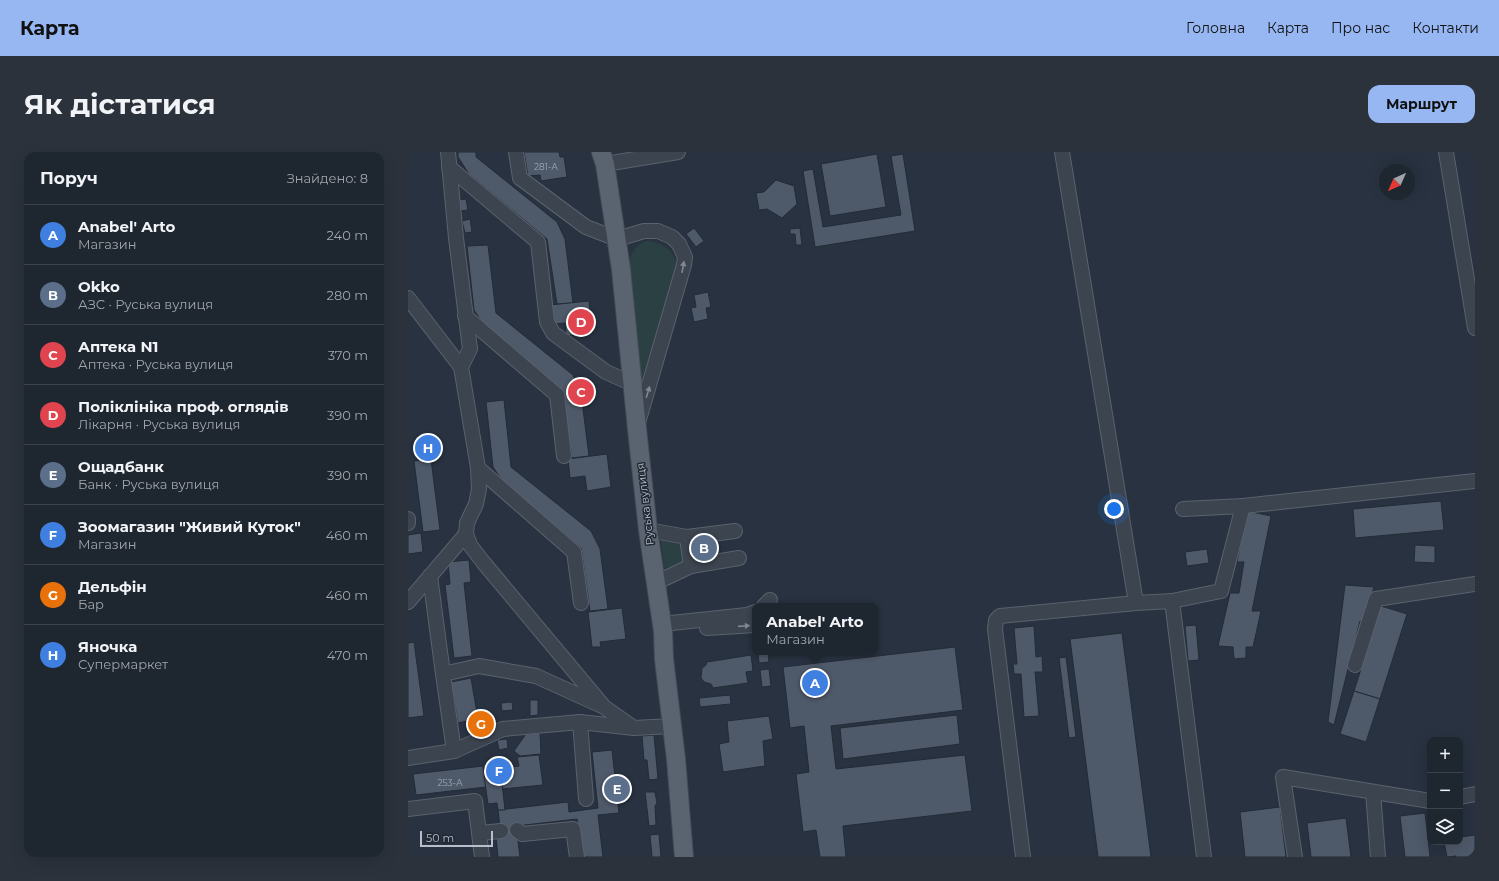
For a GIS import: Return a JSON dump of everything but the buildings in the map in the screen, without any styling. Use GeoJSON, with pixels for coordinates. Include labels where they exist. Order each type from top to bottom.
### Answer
{"type":"FeatureCollection","features":[{"type":"Feature","properties":{"kind":"main road","name":"Руська вулиця"},"geometry":{"type":"LineString","coordinates":[[603,158],[621,269],[633,384],[636,429],[655,584],[662,627],[684,857]]}},
{"type":"Feature","properties":{"kind":"street"},"geometry":{"type":"LineString","coordinates":[[448,152],[465,316],[470,349],[461,367]]}},
{"type":"Feature","properties":{"kind":"street"},"geometry":{"type":"LineString","coordinates":[[516,152],[520,178],[586,227],[617,239],[644,231],[658,231],[672,237],[679,244],[685,256],[680,282],[636,429]]}},
{"type":"Feature","properties":{"kind":"street"},"geometry":{"type":"LineString","coordinates":[[603,158],[678,152]]}},
{"type":"Feature","properties":{"kind":"street"},"geometry":{"type":"LineString","coordinates":[[1062,152],[1136,603]]}},
{"type":"Feature","properties":{"kind":"street"},"geometry":{"type":"LineString","coordinates":[[1446,152],[1471,283],[1475,328]]}},
{"type":"Feature","properties":{"kind":"street"},"geometry":{"type":"LineString","coordinates":[[449,167],[538,242],[547,322],[553,333],[606,372],[633,384]]}},
{"type":"Feature","properties":{"kind":"street"},"geometry":{"type":"LineString","coordinates":[[408,298],[461,367],[478,468],[479,489],[476,504],[467,523],[466,534],[470,545],[604,707]]}},
{"type":"Feature","properties":{"kind":"street"},"geometry":{"type":"LineString","coordinates":[[465,316],[557,395],[564,456]]}},
{"type":"Feature","properties":{"kind":"street"},"geometry":{"type":"LineString","coordinates":[[478,468],[574,552],[581,602]]}},
{"type":"Feature","properties":{"kind":"street"},"geometry":{"type":"LineString","coordinates":[[1183,509],[1243,506],[1475,481]]}},
{"type":"Feature","properties":{"kind":"street"},"geometry":{"type":"LineString","coordinates":[[1023,857],[995,629],[996,620],[1000,616],[1136,603],[1172,602],[1221,591],[1243,506]]}},
{"type":"Feature","properties":{"kind":"street"},"geometry":{"type":"LineString","coordinates":[[648,530],[687,537],[735,531]]}},
{"type":"Feature","properties":{"kind":"street"},"geometry":{"type":"LineString","coordinates":[[408,602],[466,534]]}},
{"type":"Feature","properties":{"kind":"street"},"geometry":{"type":"LineString","coordinates":[[687,537],[691,566]]}},
{"type":"Feature","properties":{"kind":"street"},"geometry":{"type":"LineString","coordinates":[[655,584],[691,566],[739,558]]}},
{"type":"Feature","properties":{"kind":"street"},"geometry":{"type":"LineString","coordinates":[[430,576],[454,752]]}},
{"type":"Feature","properties":{"kind":"street"},"geometry":{"type":"LineString","coordinates":[[1355,665],[1376,599],[1475,584]]}},
{"type":"Feature","properties":{"kind":"street"},"geometry":{"type":"LineString","coordinates":[[1172,602],[1204,857]]}},
{"type":"Feature","properties":{"kind":"street"},"geometry":{"type":"LineString","coordinates":[[662,627],[752,613]]}},
{"type":"Feature","properties":{"kind":"street"},"geometry":{"type":"LineString","coordinates":[[662,627],[752,625]]}},
{"type":"Feature","properties":{"kind":"street"},"geometry":{"type":"LineString","coordinates":[[443,674],[479,666],[536,676],[604,707],[634,728]]}},
{"type":"Feature","properties":{"kind":"street"},"geometry":{"type":"LineString","coordinates":[[408,758],[454,752],[503,729],[580,722],[634,728],[672,726]]}},
{"type":"Feature","properties":{"kind":"street"},"geometry":{"type":"LineString","coordinates":[[580,722],[586,799]]}},
{"type":"Feature","properties":{"kind":"street"},"geometry":{"type":"LineString","coordinates":[[1295,857],[1283,777],[1427,801]]}},
{"type":"Feature","properties":{"kind":"street"},"geometry":{"type":"LineString","coordinates":[[1373,792],[1378,857]]}},
{"type":"Feature","properties":{"kind":"street"},"geometry":{"type":"LineString","coordinates":[[1463,796],[1475,794]]}},
{"type":"Feature","properties":{"kind":"street"},"geometry":{"type":"LineString","coordinates":[[408,808],[475,802],[482,857]]}},
{"type":"Feature","properties":{"kind":"street"},"geometry":{"type":"LineString","coordinates":[[517,830],[522,834],[573,829],[577,857]]}},
{"type":"Feature","properties":{"kind":"street"},"geometry":{"type":"LineString","coordinates":[[480,833],[501,831]]}},
{"type":"Feature","properties":{"kind":"green space"},"geometry":{"type":"Polygon","coordinates":[[[647,241],[652,241],[666,247],[673,254],[676,267],[642,381],[628,266],[633,251],[639,245],[647,241]]]}},
{"type":"Feature","properties":{"kind":"green space"},"geometry":{"type":"Polygon","coordinates":[[[682,539],[684,564],[664,568],[661,540],[682,539]]]}},
{"type":"Feature","properties":{"kind":"place","name":"Поліклініка проф. оглядів"},"geometry":{"type":"Point","coordinates":[581,322]}},
{"type":"Feature","properties":{"kind":"place","name":"Аптека N1"},"geometry":{"type":"Point","coordinates":[581,392]}},
{"type":"Feature","properties":{"kind":"place","name":"Яночка"},"geometry":{"type":"Point","coordinates":[428,448]}},
{"type":"Feature","properties":{"kind":"place","name":"Okko"},"geometry":{"type":"Point","coordinates":[704,548]}},
{"type":"Feature","properties":{"kind":"place","name":"Anabel' Arto"},"geometry":{"type":"Point","coordinates":[815,683]}},
{"type":"Feature","properties":{"kind":"place","name":"Дельфін"},"geometry":{"type":"Point","coordinates":[481,724]}},
{"type":"Feature","properties":{"kind":"place","name":"Зоомагазин \"Живий Куток\""},"geometry":{"type":"Point","coordinates":[499,771]}},
{"type":"Feature","properties":{"kind":"place","name":"Ощадбанк"},"geometry":{"type":"Point","coordinates":[617,789]}}]}
